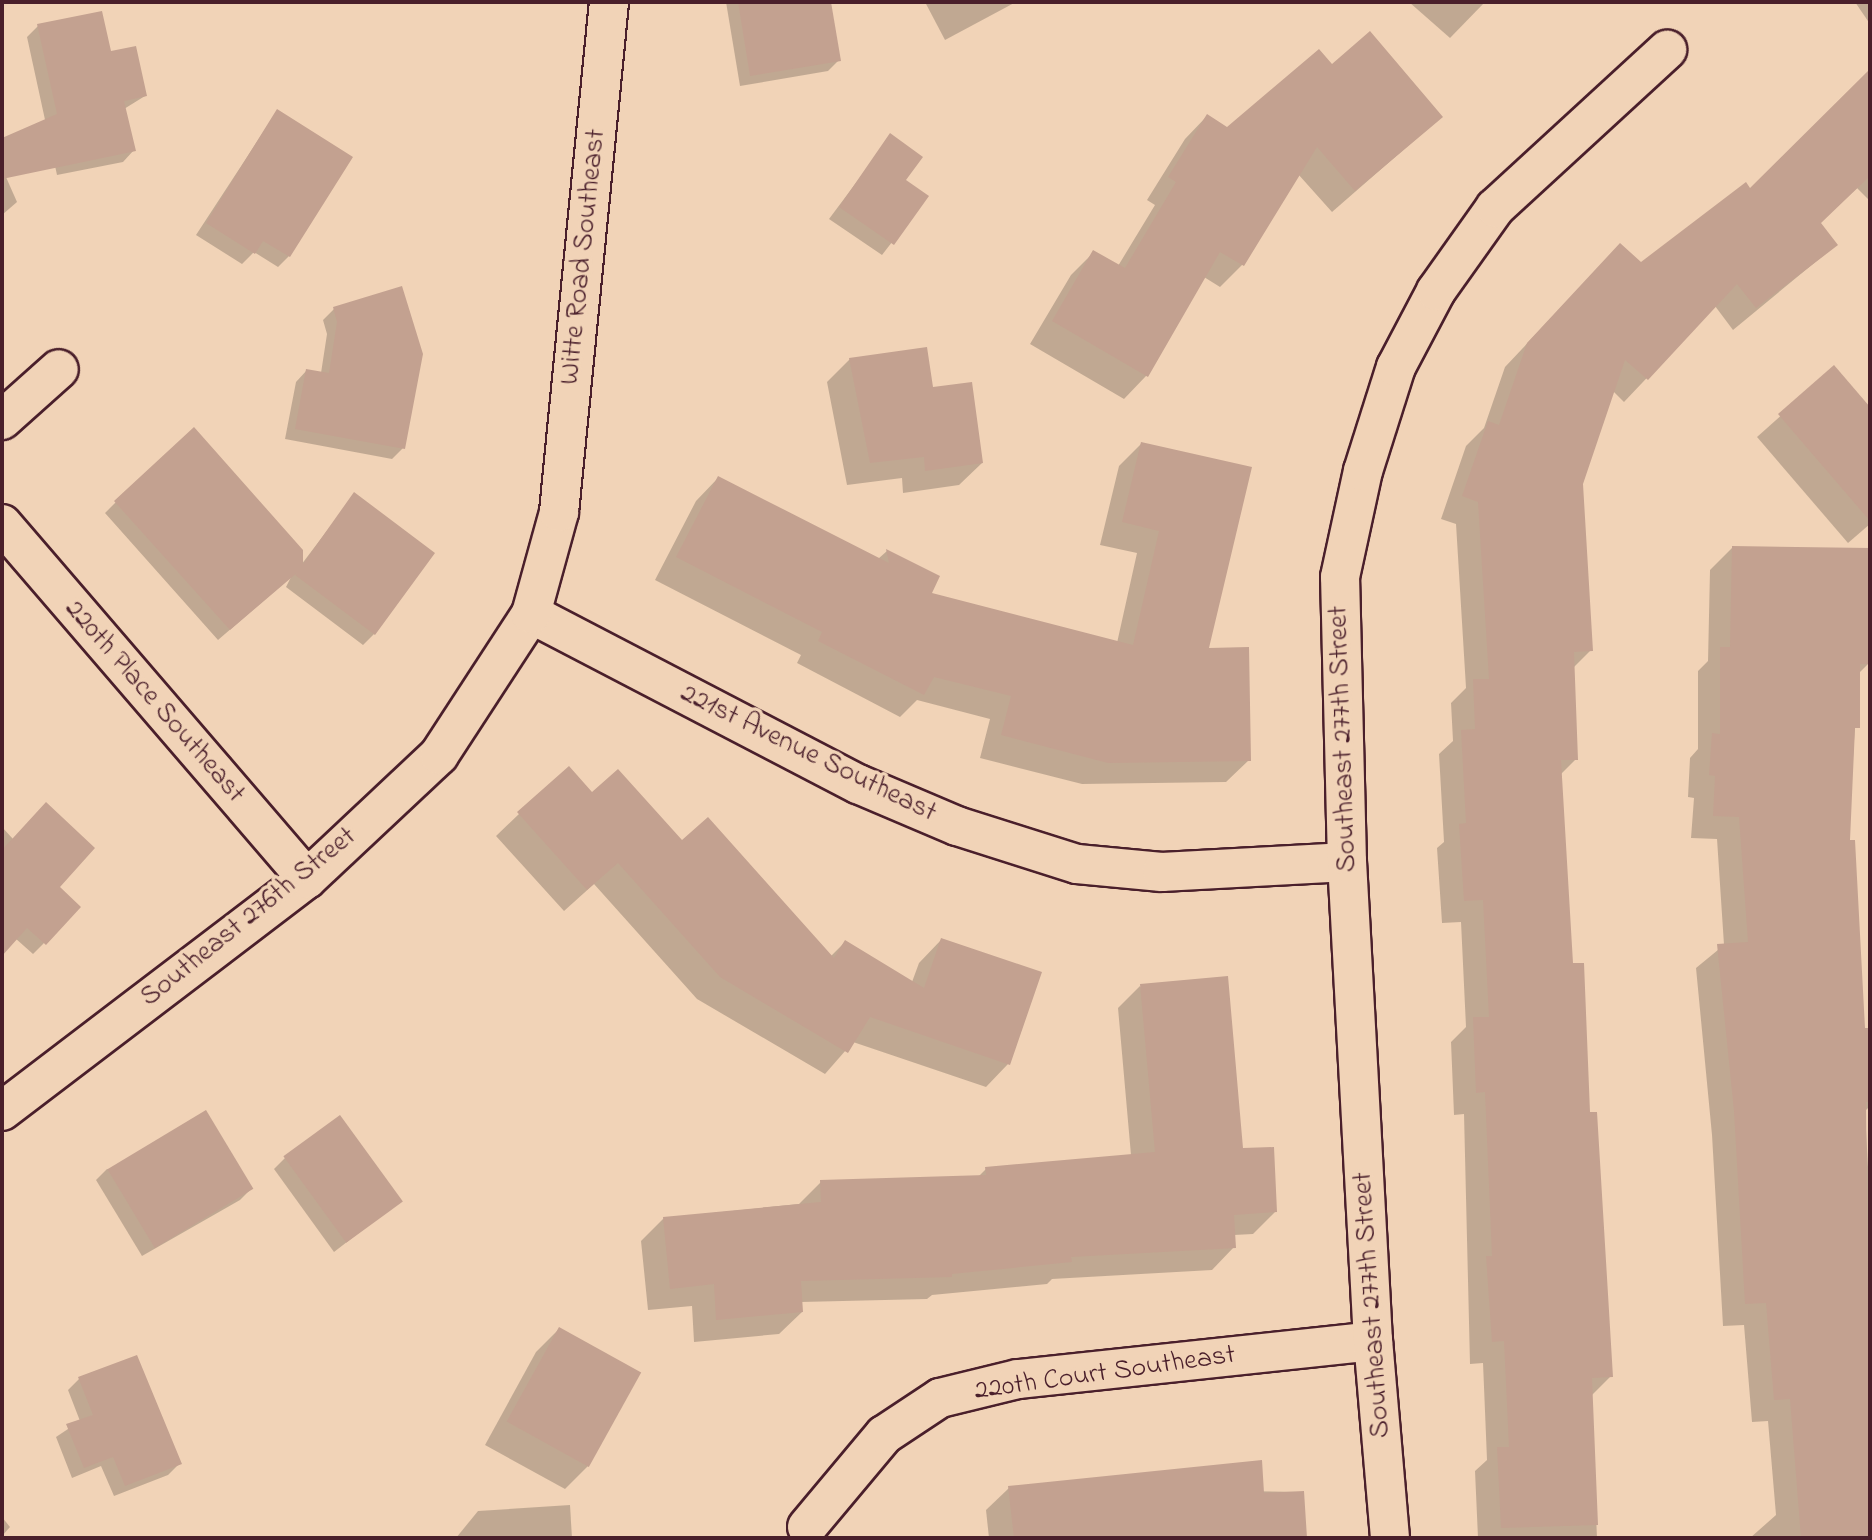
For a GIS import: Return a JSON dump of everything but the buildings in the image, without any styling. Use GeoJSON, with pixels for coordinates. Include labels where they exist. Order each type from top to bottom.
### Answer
{"type":"FeatureCollection","features":[{"type":"Feature","properties":{"kind":"street","name":"Witte Road Southeast"},"geometry":{"type":"LineString","coordinates":[[559,512],[608,2]]}},
{"type":"Feature","properties":{"kind":"street","name":"Southeast 277th Street"},"geometry":{"type":"LineString","coordinates":[[1390,1538],[1373,1341],[1347,862],[1340,577],[1363,471],[1396,367],[1436,291],[1495,208],[1667,50]]}},
{"type":"Feature","properties":{"kind":"street"},"geometry":{"type":"LineString","coordinates":[[2,420],[60,369]]}},
{"type":"Feature","properties":{"kind":"street","name":"Southeast 276th Street"},"geometry":{"type":"LineString","coordinates":[[2,1111],[307,879],[439,755],[531,614],[559,512]]}},
{"type":"Feature","properties":{"kind":"street","name":"220th Place Southeast"},"geometry":{"type":"LineString","coordinates":[[2,524],[307,879]]}},
{"type":"Feature","properties":{"kind":"street","name":"221st Avenue Southeast"},"geometry":{"type":"LineString","coordinates":[[531,614],[858,784],[957,826],[1077,864],[1162,872],[1347,862]]}},
{"type":"Feature","properties":{"kind":"street","name":"220th Court Southeast"},"geometry":{"type":"LineString","coordinates":[[807,1527],[884,1435],[940,1398],[1018,1379],[1373,1341]]}}]}
